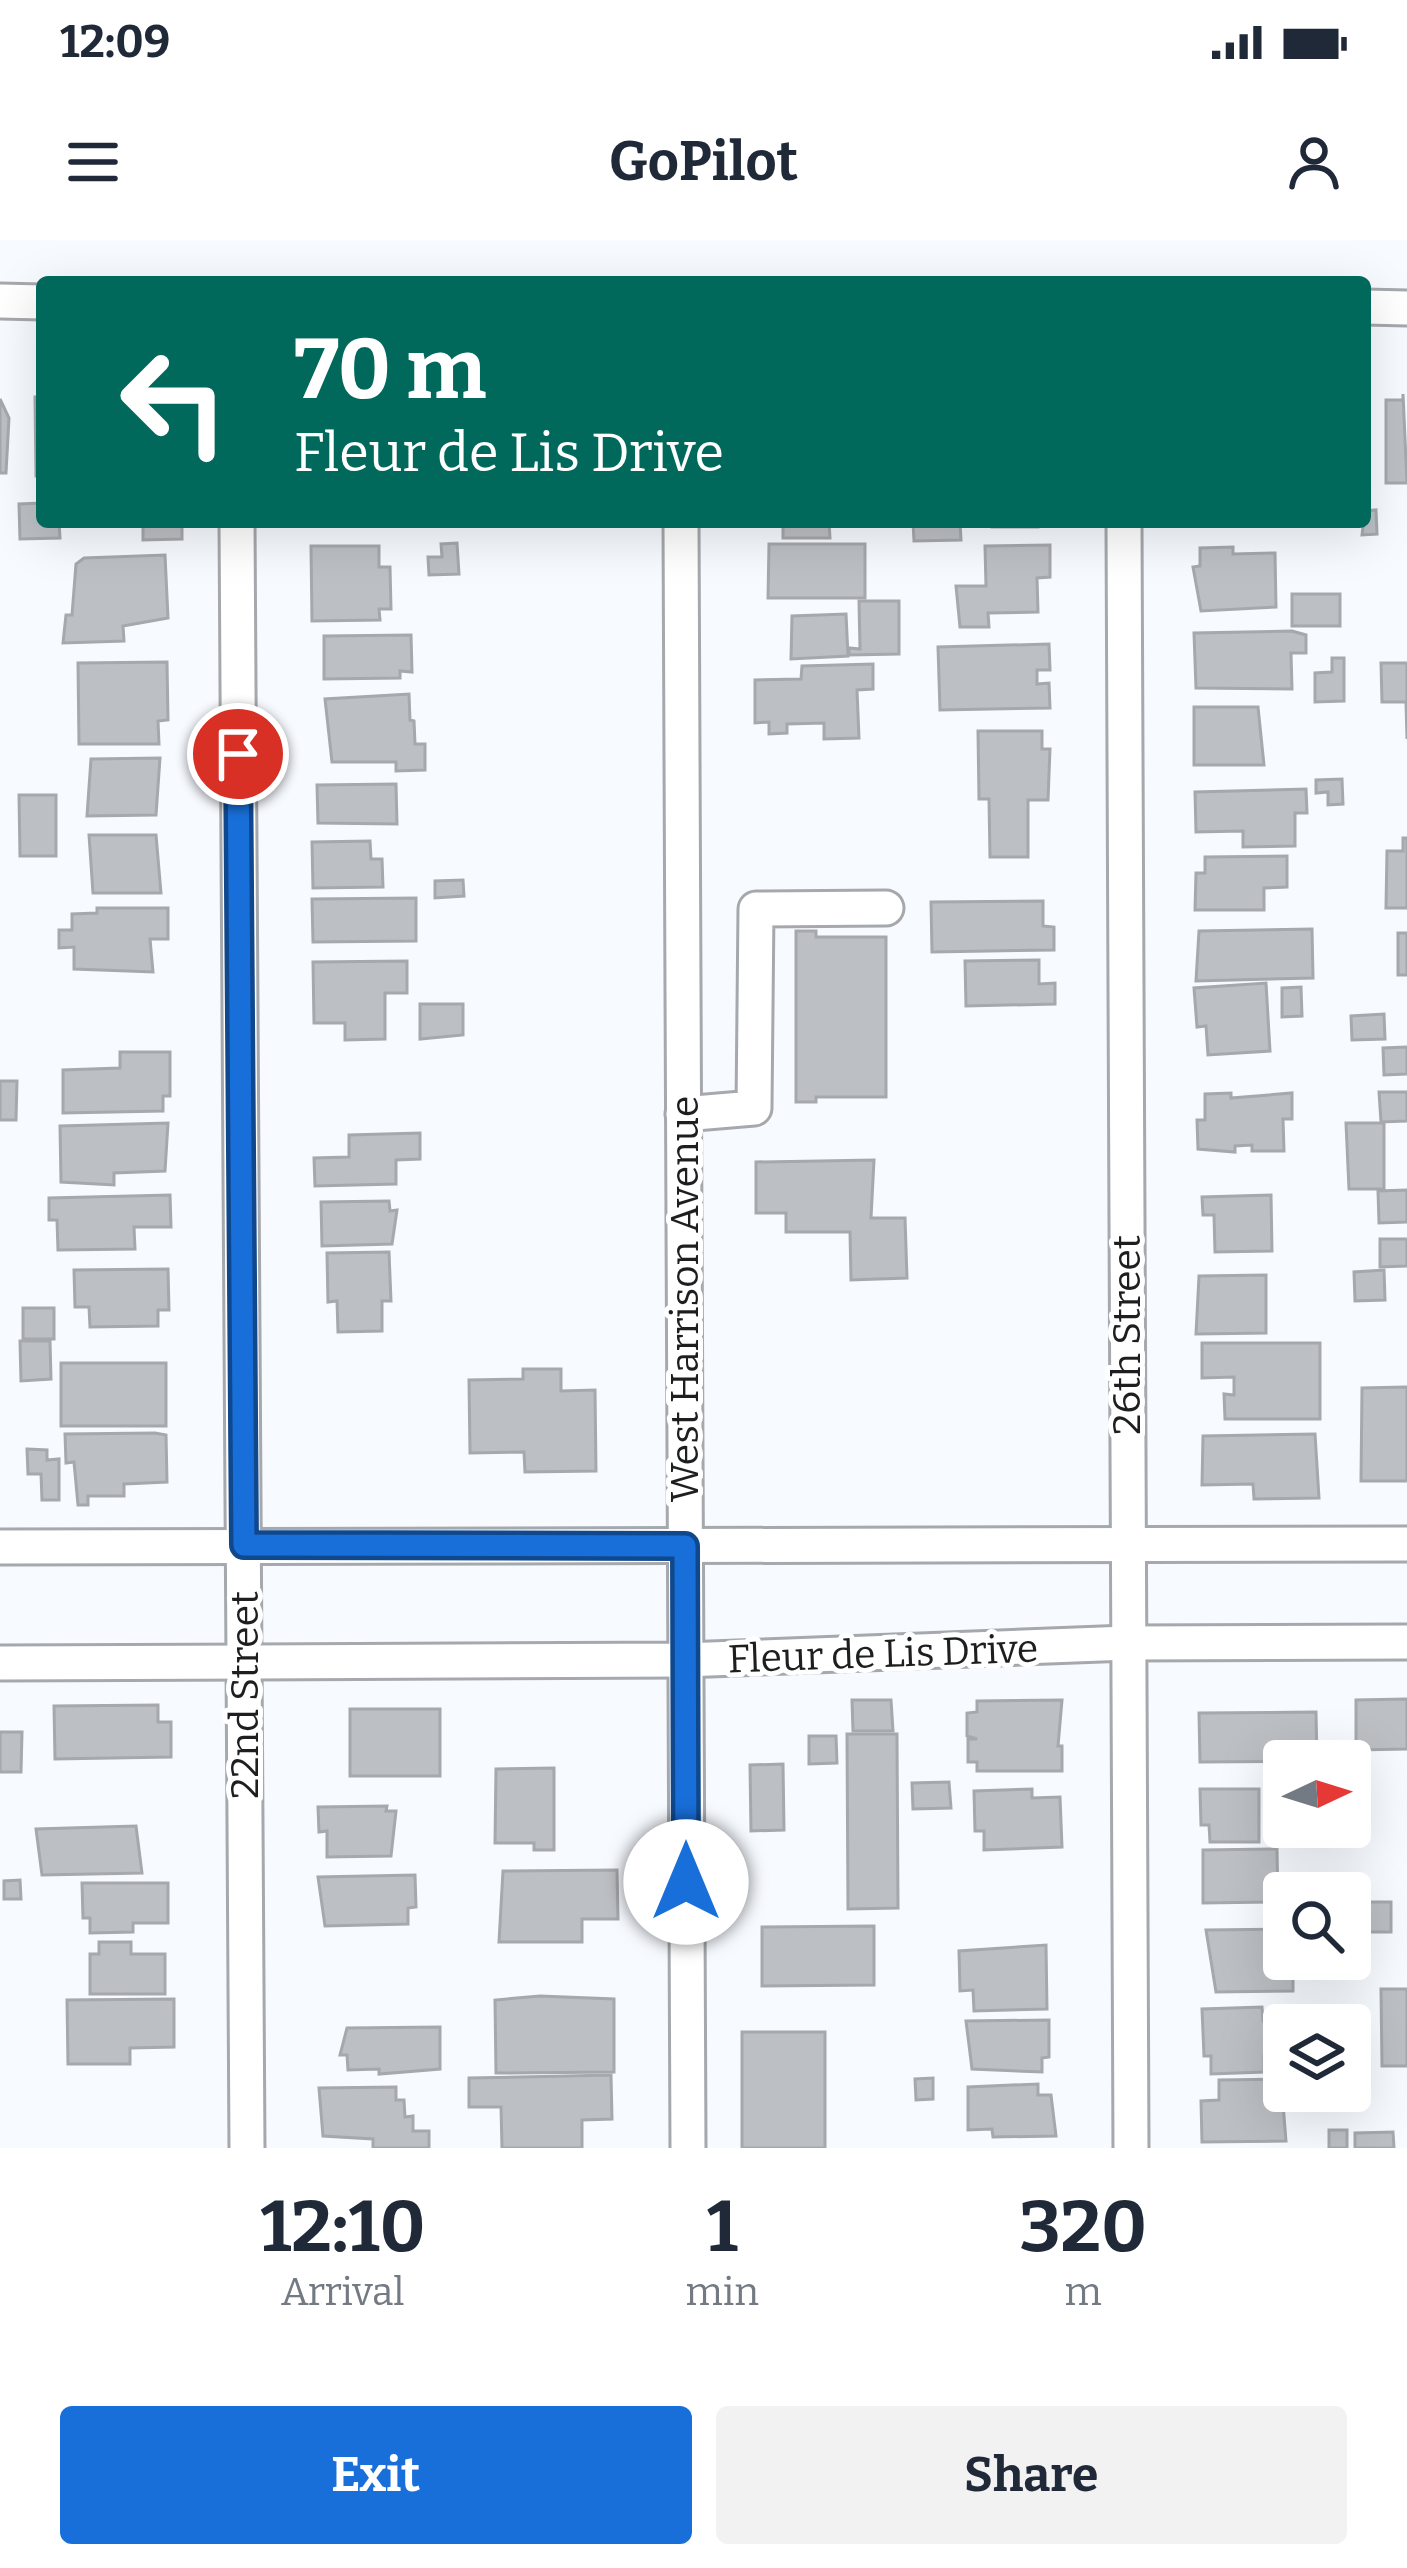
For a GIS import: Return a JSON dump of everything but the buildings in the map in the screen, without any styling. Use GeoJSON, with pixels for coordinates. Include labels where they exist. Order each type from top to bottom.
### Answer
{"type":"FeatureCollection","features":[{"type":"Feature","properties":{"kind":"street"},"geometry":{"type":"LineString","coordinates":[[0,302],[36,302]]}},
{"type":"Feature","properties":{"kind":"street"},"geometry":{"type":"LineString","coordinates":[[1371,308],[1407,308]]}},
{"type":"Feature","properties":{"kind":"street","name":"22nd Street"},"geometry":{"type":"LineString","coordinates":[[237,528],[247,2148]]}},
{"type":"Feature","properties":{"kind":"street","name":"West Harrison Avenue"},"geometry":{"type":"LineString","coordinates":[[681,528],[688,2148]]}},
{"type":"Feature","properties":{"kind":"street","name":"26th Street"},"geometry":{"type":"LineString","coordinates":[[1124,528],[1131,2148]]}},
{"type":"Feature","properties":{"kind":"street"},"geometry":{"type":"LineString","coordinates":[[683,1114],[754,1108],[756,909],[886,908]]}},
{"type":"Feature","properties":{"kind":"street"},"geometry":{"type":"LineString","coordinates":[[0,1547],[1407,1544]]}},
{"type":"Feature","properties":{"kind":"street","name":"Fleur de Lis Drive"},"geometry":{"type":"LineString","coordinates":[[0,1664],[244,1658],[683,1660],[1128,1643],[1407,1642]]}},
{"type":"Feature","properties":{"kind":"route"},"geometry":{"type":"LineString","coordinates":[[238,754],[244,1545],[685,1546],[686,1882]]}}]}
